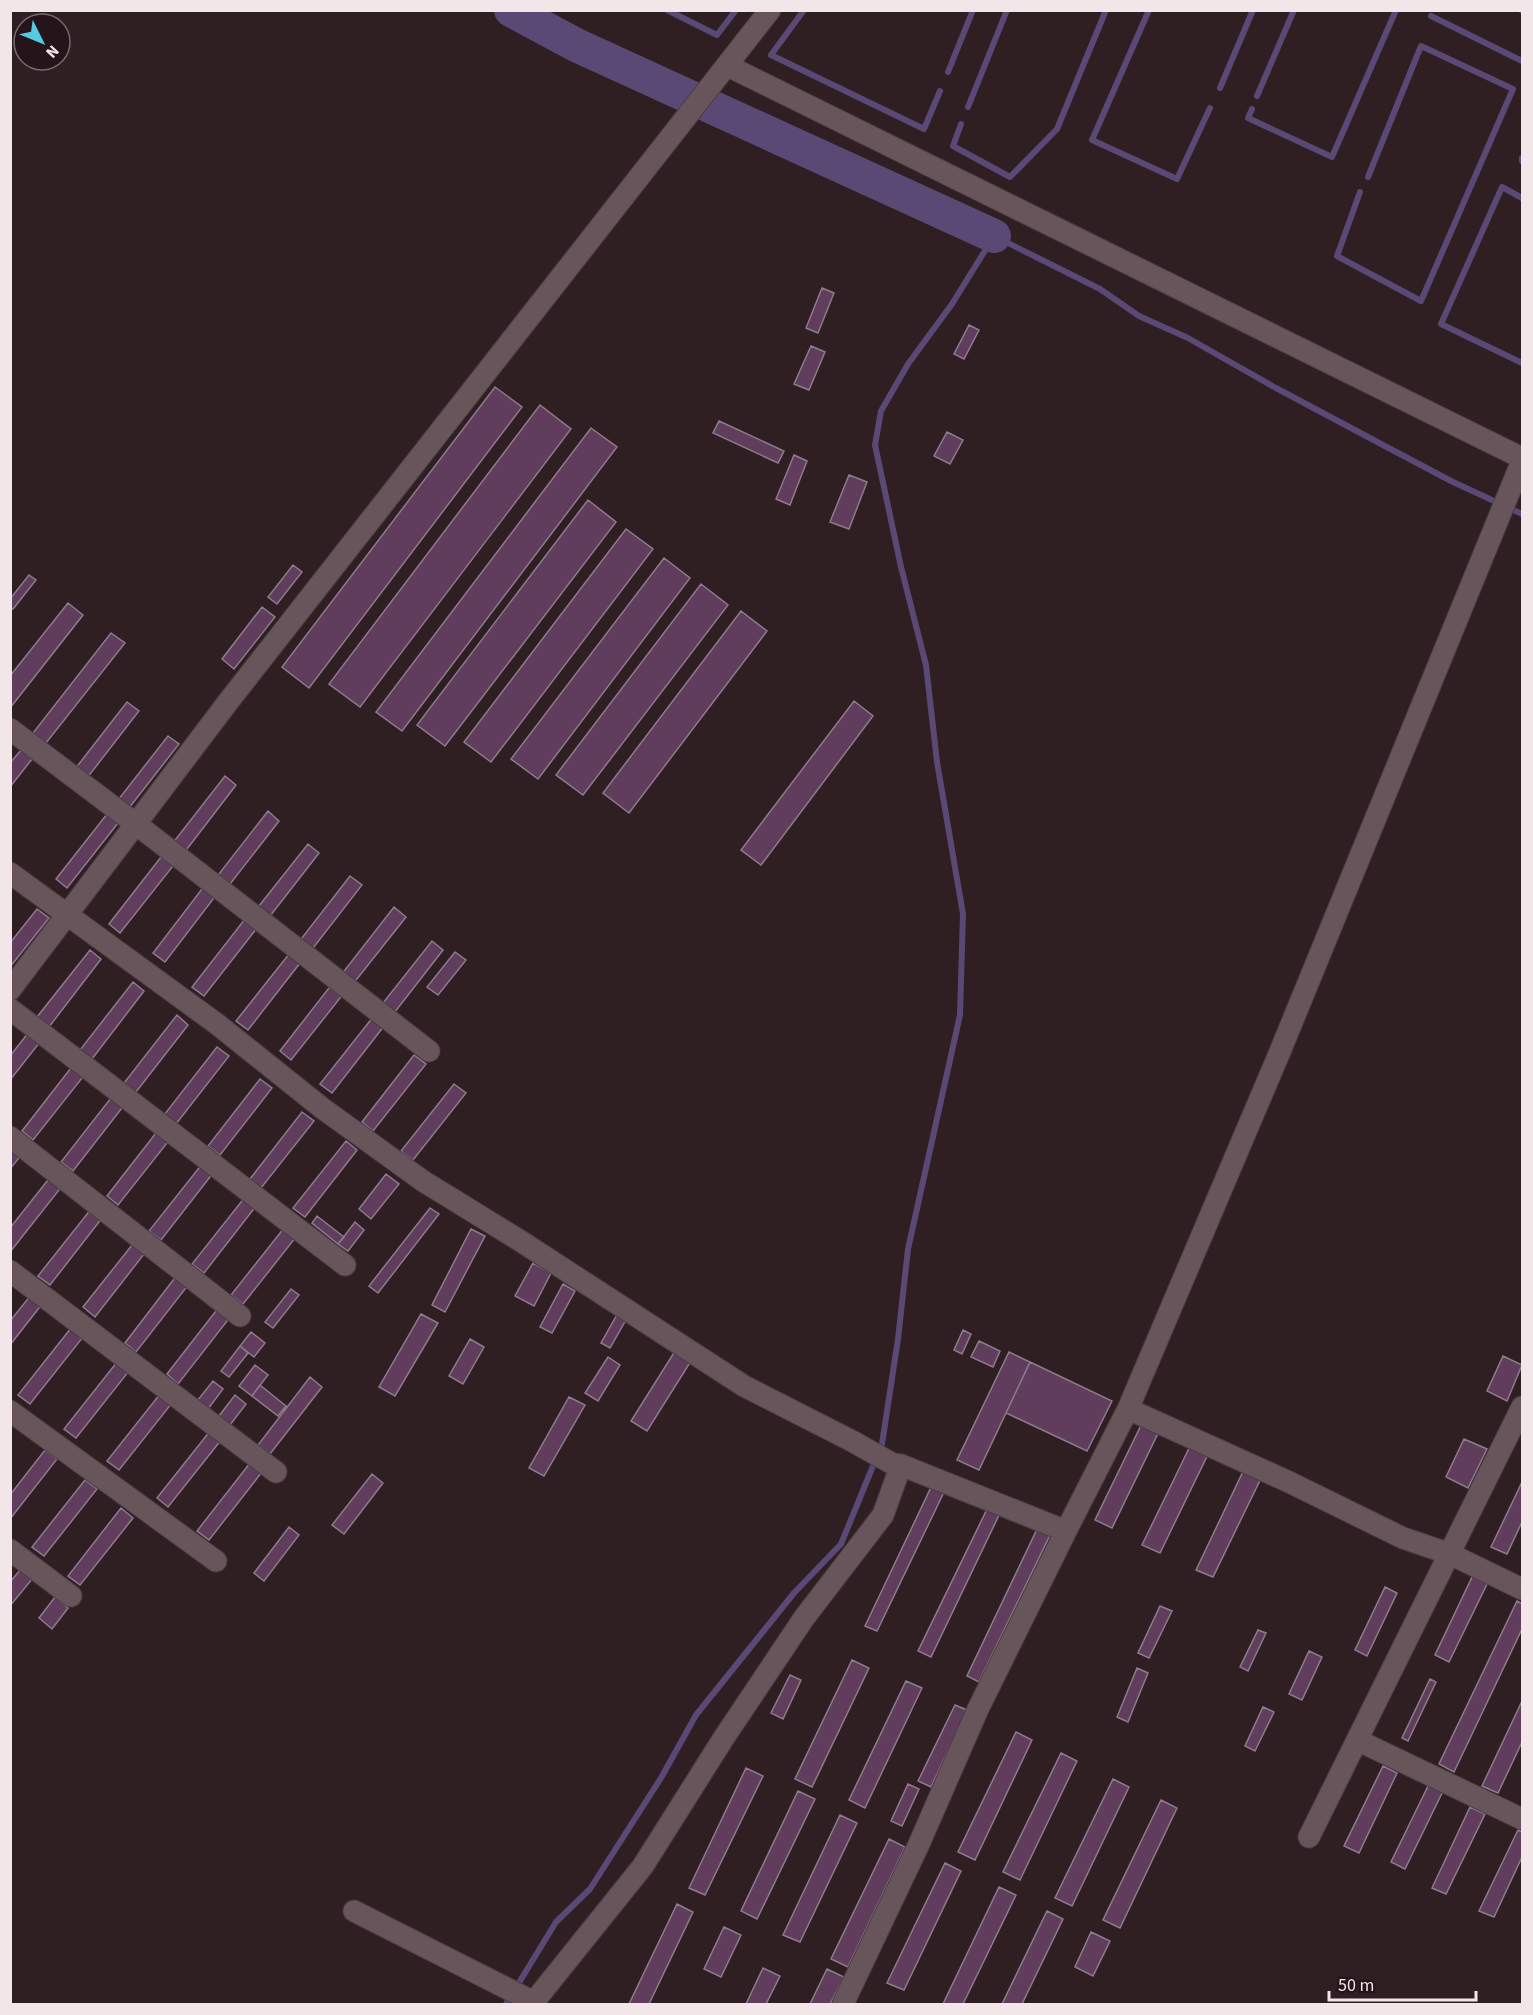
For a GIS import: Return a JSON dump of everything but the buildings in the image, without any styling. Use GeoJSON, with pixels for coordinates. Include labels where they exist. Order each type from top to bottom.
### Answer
{"type":"FeatureCollection","features":[{"type":"Feature","properties":{"kind":"street"},"geometry":{"type":"LineString","coordinates":[[10,990],[228,702],[770,10]]}},
{"type":"Feature","properties":{"kind":"street"},"geometry":{"type":"LineString","coordinates":[[728,66],[1522,460],[1495,531],[1283,1043],[1128,1409],[978,1708],[919,1844],[843,2004]]}},
{"type":"Feature","properties":{"kind":"street"},"geometry":{"type":"LineString","coordinates":[[10,729],[429,1051]]}},
{"type":"Feature","properties":{"kind":"street"},"geometry":{"type":"LineString","coordinates":[[10,873],[217,1024],[322,1108],[423,1181],[519,1240],[744,1386],[897,1465],[1066,1531]]}},
{"type":"Feature","properties":{"kind":"street"},"geometry":{"type":"LineString","coordinates":[[10,1009],[345,1265]]}},
{"type":"Feature","properties":{"kind":"street"},"geometry":{"type":"LineString","coordinates":[[10,1137],[240,1316]]}},
{"type":"Feature","properties":{"kind":"street"},"geometry":{"type":"LineString","coordinates":[[10,1271],[276,1472]]}},
{"type":"Feature","properties":{"kind":"street"},"geometry":{"type":"LineString","coordinates":[[1309,1837],[1522,1407]]}},
{"type":"Feature","properties":{"kind":"street"},"geometry":{"type":"LineString","coordinates":[[1128,1409],[1289,1482],[1403,1538],[1450,1554],[1522,1589]]}},
{"type":"Feature","properties":{"kind":"street"},"geometry":{"type":"LineString","coordinates":[[10,1411],[216,1561]]}},
{"type":"Feature","properties":{"kind":"street"},"geometry":{"type":"LineString","coordinates":[[354,1911],[532,2002],[644,1866],[723,1739],[804,1618],[883,1515],[897,1465]]}},
{"type":"Feature","properties":{"kind":"street"},"geometry":{"type":"LineString","coordinates":[[10,1550],[71,1596]]}},
{"type":"Feature","properties":{"kind":"street"},"geometry":{"type":"LineString","coordinates":[[1357,1740],[1522,1819]]}},
{"type":"Feature","properties":{"kind":"waterway"},"geometry":{"type":"LineString","coordinates":[[511,10],[576,45],[994,236]]}},
{"type":"Feature","properties":{"kind":"waterway"},"geometry":{"type":"LineString","coordinates":[[667,10],[717,35],[736,10]]}},
{"type":"Feature","properties":{"kind":"waterway"},"geometry":{"type":"LineString","coordinates":[[804,10],[771,55],[924,129],[940,91]]}},
{"type":"Feature","properties":{"kind":"waterway"},"geometry":{"type":"LineString","coordinates":[[948,72],[973,10]]}},
{"type":"Feature","properties":{"kind":"waterway"},"geometry":{"type":"LineString","coordinates":[[968,107],[1007,10]]}},
{"type":"Feature","properties":{"kind":"waterway"},"geometry":{"type":"LineString","coordinates":[[961,124],[953,146],[1010,177],[1057,129],[1106,10]]}},
{"type":"Feature","properties":{"kind":"waterway"},"geometry":{"type":"LineString","coordinates":[[1149,10],[1092,140],[1177,179],[1210,108]]}},
{"type":"Feature","properties":{"kind":"waterway"},"geometry":{"type":"LineString","coordinates":[[1220,88],[1253,10]]}},
{"type":"Feature","properties":{"kind":"waterway"},"geometry":{"type":"LineString","coordinates":[[1257,96],[1294,10]]}},
{"type":"Feature","properties":{"kind":"waterway"},"geometry":{"type":"LineString","coordinates":[[1252,109],[1248,118],[1332,157],[1396,10]]}},
{"type":"Feature","properties":{"kind":"waterway"},"geometry":{"type":"LineString","coordinates":[[1431,16],[1522,61]]}},
{"type":"Feature","properties":{"kind":"waterway"},"geometry":{"type":"LineString","coordinates":[[1360,192],[1337,256],[1421,301],[1513,89],[1421,46],[1368,177]]}},
{"type":"Feature","properties":{"kind":"waterway"},"geometry":{"type":"LineString","coordinates":[[1522,198],[1502,187],[1441,324],[1522,363]]}},
{"type":"Feature","properties":{"kind":"waterway"},"geometry":{"type":"LineString","coordinates":[[506,2004],[556,1922],[590,1889],[661,1778],[696,1715],[794,1593],[841,1544],[882,1444],[898,1339],[908,1249],[960,1015],[963,914],[937,762],[926,665],[901,567],[875,445],[881,411],[908,364],[952,304],[994,236],[1100,289],[1139,316],[1188,338],[1276,388],[1451,481],[1522,514]]}}]}
